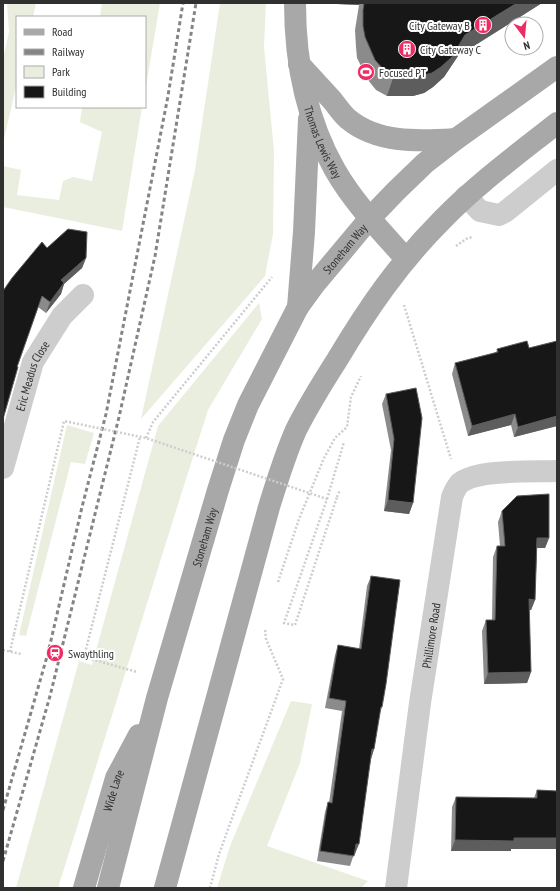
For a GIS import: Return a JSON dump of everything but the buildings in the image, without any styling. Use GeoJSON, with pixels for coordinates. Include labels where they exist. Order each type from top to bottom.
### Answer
{"type":"FeatureCollection","features":[{"type":"Feature","properties":{"kind":"main road","name":"Thomas Lewis Way"},"geometry":{"type":"LineString","coordinates":[[295,3],[299,64],[303,88],[319,138],[336,171],[370,218],[406,259]]}},
{"type":"Feature","properties":{"kind":"main road"},"geometry":{"type":"LineString","coordinates":[[299,64],[347,118],[362,128],[380,135],[401,139],[456,139]]}},
{"type":"Feature","properties":{"kind":"main road","name":"Stoneham Way"},"geometry":{"type":"LineString","coordinates":[[108,888],[157,698],[215,498],[234,440],[248,405],[298,307],[314,285],[370,218],[426,163],[456,139],[557,67]]}},
{"type":"Feature","properties":{"kind":"main road"},"geometry":{"type":"LineString","coordinates":[[298,307],[304,232],[310,111]]}},
{"type":"Feature","properties":{"kind":"main road"},"geometry":{"type":"LineString","coordinates":[[165,888],[269,507],[284,459],[297,429],[328,373],[374,301],[406,259],[466,196],[557,123]]}},
{"type":"Feature","properties":{"kind":"main road","name":"Wide Lane"},"geometry":{"type":"LineString","coordinates":[[84,888],[116,778],[157,698]]}},
{"type":"Feature","properties":{"kind":"street"},"geometry":{"type":"LineString","coordinates":[[466,196],[480,211],[499,215],[506,212],[556,172]]}},
{"type":"Feature","properties":{"kind":"street","name":"Eric Meadus Close"},"geometry":{"type":"LineString","coordinates":[[3,468],[33,362],[62,316],[82,295]]}},
{"type":"Feature","properties":{"kind":"street"},"geometry":{"type":"LineString","coordinates":[[459,484],[471,477],[488,473],[557,471]]}},
{"type":"Feature","properties":{"kind":"street","name":"Phillimore Road"},"geometry":{"type":"LineString","coordinates":[[396,888],[420,702],[452,496],[459,484]]}},
{"type":"Feature","properties":{"kind":"path"},"geometry":{"type":"LineString","coordinates":[[454,248],[466,239],[490,230],[499,215]]}},
{"type":"Feature","properties":{"kind":"path"},"geometry":{"type":"LineString","coordinates":[[146,438],[153,422],[273,276]]}},
{"type":"Feature","properties":{"kind":"path"},"geometry":{"type":"LineString","coordinates":[[398,307],[403,300],[459,484]]}},
{"type":"Feature","properties":{"kind":"path"},"geometry":{"type":"LineString","coordinates":[[278,584],[300,519],[324,458],[335,438],[347,427],[351,397],[364,369]]}},
{"type":"Feature","properties":{"kind":"path"},"geometry":{"type":"LineString","coordinates":[[10,652],[64,421],[146,438],[327,499]]}},
{"type":"Feature","properties":{"kind":"path"},"geometry":{"type":"LineString","coordinates":[[84,657],[140,437]]}},
{"type":"Feature","properties":{"kind":"path"},"geometry":{"type":"LineString","coordinates":[[340,490],[295,625],[284,623],[327,499],[344,442]]}},
{"type":"Feature","properties":{"kind":"path"},"geometry":{"type":"LineString","coordinates":[[210,888],[224,840],[283,679],[266,639],[265,629]]}},
{"type":"Feature","properties":{"kind":"path"},"geometry":{"type":"LineString","coordinates":[[3,650],[21,654]]}},
{"type":"Feature","properties":{"kind":"path"},"geometry":{"type":"LineString","coordinates":[[76,656],[139,673]]}},
{"type":"Feature","properties":{"kind":"green space"},"geometry":{"type":"Polygon","coordinates":[[[7,3],[36,3],[33,16],[16,16],[16,87],[3,143],[3,59],[9,32],[7,3]]]}},
{"type":"Feature","properties":{"kind":"green space"},"geometry":{"type":"Polygon","coordinates":[[[102,3],[160,3],[146,86],[146,16],[100,16],[102,3]]]}},
{"type":"Feature","properties":{"kind":"green space"},"geometry":{"type":"Polygon","coordinates":[[[220,3],[266,3],[264,47],[274,151],[273,234],[265,276],[141,419],[195,170],[220,3]]]}},
{"type":"Feature","properties":{"kind":"green space"},"geometry":{"type":"Polygon","coordinates":[[[82,108],[142,108],[122,231],[3,207],[3,166],[21,170],[17,195],[59,200],[63,181],[73,177],[92,181],[102,132],[80,122],[82,108]]]}},
{"type":"Feature","properties":{"kind":"green space"},"geometry":{"type":"Polygon","coordinates":[[[259,303],[262,319],[208,410],[58,888],[16,888],[79,661],[92,665],[158,426],[259,303]]]}},
{"type":"Feature","properties":{"kind":"green space"},"geometry":{"type":"Polygon","coordinates":[[[67,425],[94,433],[85,464],[71,462],[26,636],[19,635],[67,425]]]}},
{"type":"Feature","properties":{"kind":"green space"},"geometry":{"type":"Polygon","coordinates":[[[291,701],[312,704],[300,763],[267,846],[368,881],[361,888],[217,888],[230,846],[291,701]]]}},
{"type":"Feature","properties":{"kind":"railway"},"geometry":{"type":"LineString","coordinates":[[3,810],[48,653],[82,507],[106,414],[168,96],[183,3]]}},
{"type":"Feature","properties":{"kind":"railway"},"geometry":{"type":"LineString","coordinates":[[3,861],[50,696],[119,417],[155,256],[196,3]]}},
{"type":"Feature","properties":{"kind":"place","name":"City Gateway B"},"geometry":{"type":"Point","coordinates":[483,25]}},
{"type":"Feature","properties":{"kind":"place","name":"City Gateway C"},"geometry":{"type":"Point","coordinates":[407,49]}},
{"type":"Feature","properties":{"kind":"place","name":"Focused PT"},"geometry":{"type":"Point","coordinates":[366,72]}},
{"type":"Feature","properties":{"kind":"place","name":"Swaythling"},"geometry":{"type":"Point","coordinates":[55,653]}}]}
